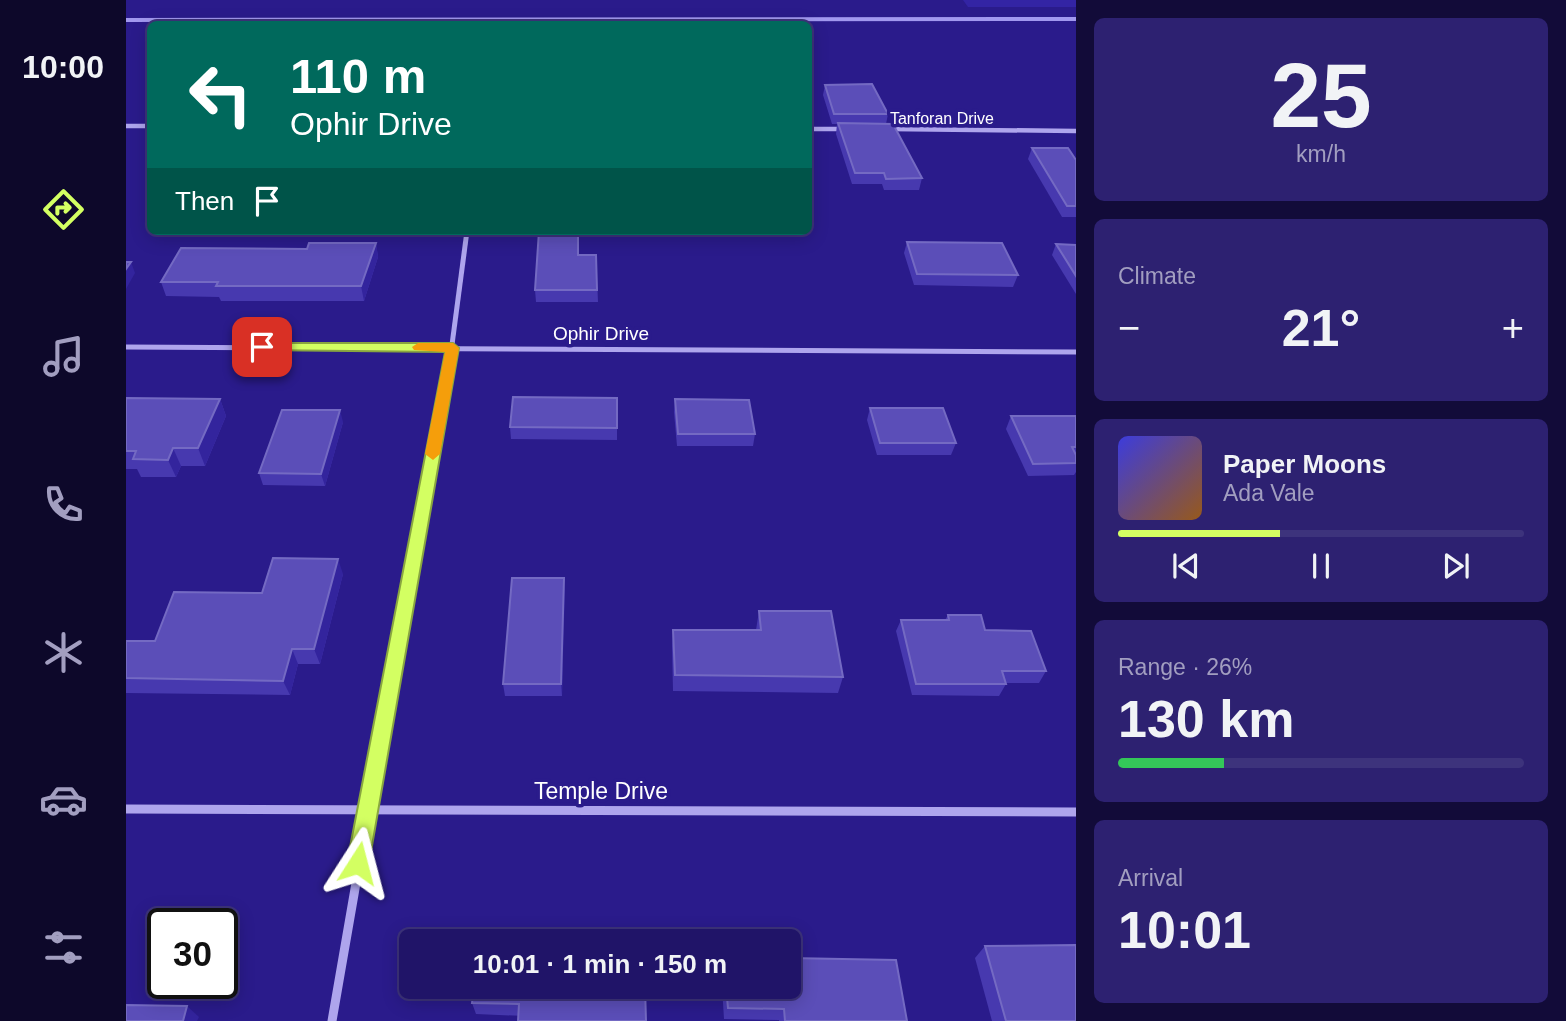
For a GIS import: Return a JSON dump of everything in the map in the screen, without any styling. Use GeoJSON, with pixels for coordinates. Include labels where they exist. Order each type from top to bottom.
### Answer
{"type":"FeatureCollection","features":[{"type":"Feature","properties":{"kind":"street"},"geometry":{"type":"LineString","coordinates":[[126,126],[147,126]]}},
{"type":"Feature","properties":{"kind":"street"},"geometry":{"type":"LineString","coordinates":[[812,129],[849,129]]}},
{"type":"Feature","properties":{"kind":"street","name":"Tanforan Drive"},"geometry":{"type":"LineString","coordinates":[[889,130],[1076,131]]}},
{"type":"Feature","properties":{"kind":"street"},"geometry":{"type":"LineString","coordinates":[[332,1021],[367,810],[453,348],[467,235]]}},
{"type":"Feature","properties":{"kind":"street","name":"Ophir Drive"},"geometry":{"type":"LineString","coordinates":[[126,347],[1076,352]]}},
{"type":"Feature","properties":{"kind":"street","name":"Temple Drive"},"geometry":{"type":"LineString","coordinates":[[126,808],[1076,813]]}},
{"type":"Feature","properties":{"kind":"shaded area"},"geometry":{"type":"Polygon","coordinates":[[[963,0],[1076,0],[1076,7],[968,7],[963,0]]]}},
{"type":"Feature","properties":{"kind":"building"},"geometry":{"type":"Polygon","coordinates":[[[872,84],[888,114],[834,114],[825,85],[872,84]]]}},
{"type":"Feature","properties":{"kind":"building"},"geometry":{"type":"Polygon","coordinates":[[[838,123],[893,124],[922,178],[886,179],[884,173],[855,173],[838,123]]]}},
{"type":"Feature","properties":{"kind":"building"},"geometry":{"type":"Polygon","coordinates":[[[1032,148],[1068,148],[1076,160],[1076,206],[1067,206],[1032,148]]]}},
{"type":"Feature","properties":{"kind":"building"},"geometry":{"type":"Polygon","coordinates":[[[539,235],[578,235],[578,255],[596,255],[597,290],[535,290],[539,235]]]}},
{"type":"Feature","properties":{"kind":"building"},"geometry":{"type":"Polygon","coordinates":[[[907,242],[1002,243],[1018,275],[917,274],[907,242]]]}},
{"type":"Feature","properties":{"kind":"building"},"geometry":{"type":"Polygon","coordinates":[[[309,243],[376,243],[361,286],[216,286],[218,282],[161,282],[181,248],[307,249],[309,243]]]}},
{"type":"Feature","properties":{"kind":"building"},"geometry":{"type":"Polygon","coordinates":[[[1056,244],[1076,245],[1076,276],[1056,244]]]}},
{"type":"Feature","properties":{"kind":"building"},"geometry":{"type":"Polygon","coordinates":[[[513,397],[617,398],[617,428],[510,427],[513,397]]]}},
{"type":"Feature","properties":{"kind":"building"},"geometry":{"type":"Polygon","coordinates":[[[126,398],[220,399],[198,448],[173,448],[168,460],[133,459],[136,451],[126,451],[126,398]]]}},
{"type":"Feature","properties":{"kind":"building"},"geometry":{"type":"Polygon","coordinates":[[[675,399],[749,400],[755,434],[678,434],[675,399]]]}},
{"type":"Feature","properties":{"kind":"building"},"geometry":{"type":"Polygon","coordinates":[[[870,408],[943,408],[956,443],[880,443],[870,408]]]}},
{"type":"Feature","properties":{"kind":"building"},"geometry":{"type":"Polygon","coordinates":[[[282,410],[340,410],[321,474],[259,473],[282,410]]]}},
{"type":"Feature","properties":{"kind":"building"},"geometry":{"type":"Polygon","coordinates":[[[1011,416],[1076,416],[1076,447],[1072,447],[1076,463],[1033,464],[1011,416]]]}},
{"type":"Feature","properties":{"kind":"building"},"geometry":{"type":"Polygon","coordinates":[[[273,558],[338,559],[314,649],[292,649],[283,681],[126,678],[126,641],[155,641],[174,592],[262,593],[273,558]]]}},
{"type":"Feature","properties":{"kind":"building"},"geometry":{"type":"Polygon","coordinates":[[[512,578],[564,578],[561,684],[503,684],[512,578]]]}},
{"type":"Feature","properties":{"kind":"building"},"geometry":{"type":"Polygon","coordinates":[[[759,611],[831,611],[843,677],[675,675],[673,630],[761,630],[759,611]]]}},
{"type":"Feature","properties":{"kind":"building"},"geometry":{"type":"Polygon","coordinates":[[[948,615],[981,615],[985,630],[1031,631],[1046,671],[1002,671],[1006,684],[916,684],[901,620],[949,620],[948,615]]]}},
{"type":"Feature","properties":{"kind":"building"},"geometry":{"type":"Polygon","coordinates":[[[1076,945],[1076,1021],[1006,1021],[985,946],[1076,945]]]}},
{"type":"Feature","properties":{"kind":"building"},"geometry":{"type":"Polygon","coordinates":[[[801,958],[896,960],[907,1021],[785,1021],[784,1009],[728,1008],[727,999],[801,999],[801,958]]]}},
{"type":"Feature","properties":{"kind":"building"},"geometry":{"type":"Polygon","coordinates":[[[472,999],[645,999],[646,1021],[518,1021],[519,1004],[472,1003],[472,999]]]}},
{"type":"Feature","properties":{"kind":"building"},"geometry":{"type":"Polygon","coordinates":[[[126,1005],[187,1006],[183,1021],[126,1021],[126,1005]]]}},
{"type":"Feature","properties":{"kind":"waterway"},"geometry":{"type":"LineString","coordinates":[[126,20],[1076,19]]}},
{"type":"Feature","properties":{"kind":"slow traffic"},"geometry":{"type":"LineString","coordinates":[[418,347],[453,348],[433,454]]}},
{"type":"Feature","properties":{"kind":"route"},"geometry":{"type":"LineString","coordinates":[[262,347],[453,348],[358,863]]}}]}
